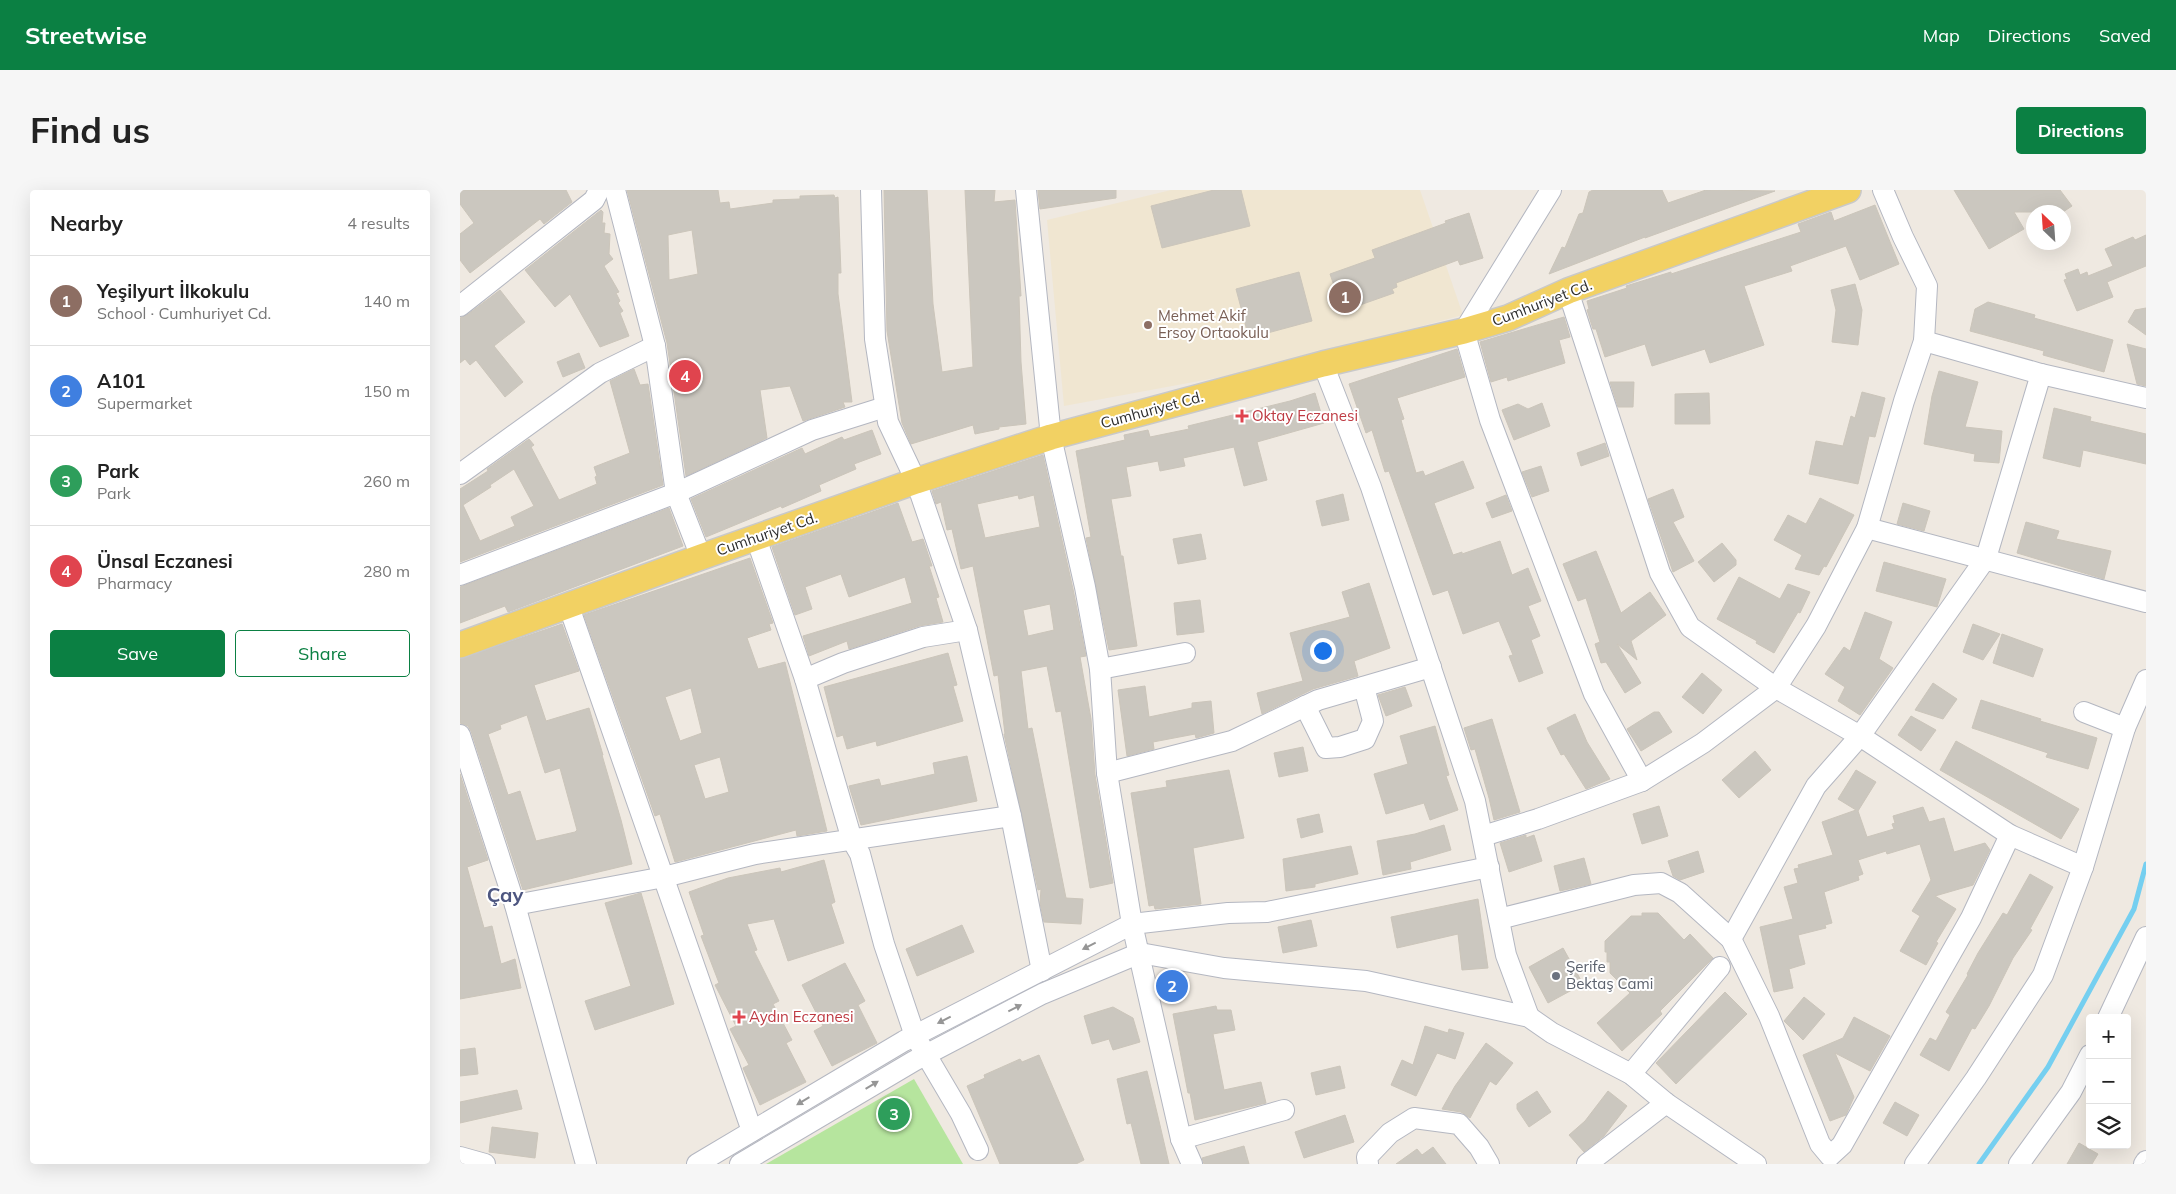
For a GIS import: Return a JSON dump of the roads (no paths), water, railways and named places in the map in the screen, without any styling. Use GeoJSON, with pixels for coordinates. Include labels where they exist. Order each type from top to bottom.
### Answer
{"type":"FeatureCollection","features":[{"type":"Feature","properties":{"kind":"main road","name":"Cumhuriyet Cd."},"geometry":{"type":"LineString","coordinates":[[460,644],[916,481],[1051,437],[1323,364],[1464,331],[1508,318],[1568,291],[1848,190]]}},
{"type":"Feature","properties":{"kind":"street"},"geometry":{"type":"LineString","coordinates":[[460,306],[594,200],[599,190]]}},
{"type":"Feature","properties":{"kind":"street"},"geometry":{"type":"LineString","coordinates":[[615,190],[655,346],[676,492],[701,557]]}},
{"type":"Feature","properties":{"kind":"street"},"geometry":{"type":"LineString","coordinates":[[871,190],[875,339],[888,422],[916,481],[967,630],[1011,816],[1042,971]]}},
{"type":"Feature","properties":{"kind":"street"},"geometry":{"type":"LineString","coordinates":[[1026,190],[1051,437],[1085,587],[1100,669],[1107,773],[1132,924],[1181,1138],[1192,1164]]}},
{"type":"Feature","properties":{"kind":"street"},"geometry":{"type":"LineString","coordinates":[[1552,190],[1464,331],[1490,420],[1591,685],[1642,781]]}},
{"type":"Feature","properties":{"kind":"street"},"geometry":{"type":"LineString","coordinates":[[1483,836],[1538,819],[1642,781],[1703,743],[1776,688],[1816,626],[1868,528],[1904,401],[1924,340],[1927,286],[1883,190]]}},
{"type":"Feature","properties":{"kind":"street"},"geometry":{"type":"LineString","coordinates":[[1568,291],[1660,574],[1690,627],[1776,688],[1860,736],[2010,835],[2083,867]]}},
{"type":"Feature","properties":{"kind":"street"},"geometry":{"type":"LineString","coordinates":[[1924,340],[2040,374],[2146,398]]}},
{"type":"Feature","properties":{"kind":"street"},"geometry":{"type":"LineString","coordinates":[[460,474],[600,373],[655,346]]}},
{"type":"Feature","properties":{"kind":"street"},"geometry":{"type":"LineString","coordinates":[[1323,364],[1371,487],[1475,801],[1506,956],[1529,1017]]}},
{"type":"Feature","properties":{"kind":"street"},"geometry":{"type":"LineString","coordinates":[[1730,939],[1816,786],[1860,736],[1986,558],[2040,374]]}},
{"type":"Feature","properties":{"kind":"street"},"geometry":{"type":"LineString","coordinates":[[460,575],[676,492],[812,430],[885,407]]}},
{"type":"Feature","properties":{"kind":"street"},"geometry":{"type":"LineString","coordinates":[[1868,528],[2146,602]]}},
{"type":"Feature","properties":{"kind":"street"},"geometry":{"type":"LineString","coordinates":[[756,538],[805,678],[852,840],[860,854],[884,944],[915,1036],[961,1114],[978,1150]]}},
{"type":"Feature","properties":{"kind":"street"},"geometry":{"type":"LineString","coordinates":[[568,604],[752,1131]]}},
{"type":"Feature","properties":{"kind":"street"},"geometry":{"type":"LineString","coordinates":[[805,678],[843,663],[923,637],[967,630]]}},
{"type":"Feature","properties":{"kind":"street"},"geometry":{"type":"LineString","coordinates":[[1100,669],[1185,653]]}},
{"type":"Feature","properties":{"kind":"street"},"geometry":{"type":"LineString","coordinates":[[1107,773],[1232,741],[1318,700],[1431,667]]}},
{"type":"Feature","properties":{"kind":"street"},"geometry":{"type":"LineString","coordinates":[[1915,1164],[1976,1078],[2043,975],[2083,867],[2125,728],[2146,680]]}},
{"type":"Feature","properties":{"kind":"street"},"geometry":{"type":"LineString","coordinates":[[1305,706],[1326,748],[1340,747],[1365,739],[1373,721],[1364,686]]}},
{"type":"Feature","properties":{"kind":"street"},"geometry":{"type":"LineString","coordinates":[[2084,712],[2125,728]]}},
{"type":"Feature","properties":{"kind":"street"},"geometry":{"type":"LineString","coordinates":[[460,735],[515,905],[586,1164]]}},
{"type":"Feature","properties":{"kind":"street"},"geometry":{"type":"LineString","coordinates":[[515,905],[664,877],[755,854],[1011,816]]}},
{"type":"Feature","properties":{"kind":"street"},"geometry":{"type":"LineString","coordinates":[[1499,918],[1634,885],[1661,883],[1680,893],[1730,939],[1768,1016],[1820,1144],[1829,1160],[1842,1145],[1972,918],[2010,835]]}},
{"type":"Feature","properties":{"kind":"street"},"geometry":{"type":"LineString","coordinates":[[697,1164],[915,1036],[1132,924],[1228,913],[1267,912],[1489,868]]}},
{"type":"Feature","properties":{"kind":"street"},"geometry":{"type":"LineString","coordinates":[[2110,1014],[2146,937]]}},
{"type":"Feature","properties":{"kind":"street"},"geometry":{"type":"LineString","coordinates":[[740,1164],[925,1055],[1042,994],[1140,953],[1224,968],[1366,981],[1529,1017],[1552,1033],[1631,1074],[1666,1103],[1756,1164]]}},
{"type":"Feature","properties":{"kind":"street"},"geometry":{"type":"LineString","coordinates":[[1631,1074],[1720,967]]}},
{"type":"Feature","properties":{"kind":"street"},"geometry":{"type":"LineString","coordinates":[[2019,1164],[2071,1092],[2088,1059]]}},
{"type":"Feature","properties":{"kind":"street"},"geometry":{"type":"LineString","coordinates":[[1587,1164],[1666,1103]]}},
{"type":"Feature","properties":{"kind":"street"},"geometry":{"type":"LineString","coordinates":[[1181,1138],[1284,1110]]}},
{"type":"Feature","properties":{"kind":"street"},"geometry":{"type":"LineString","coordinates":[[1368,1164],[1366,1157],[1390,1133],[1414,1118],[1459,1124],[1479,1147],[1488,1164]]}},
{"type":"Feature","properties":{"kind":"street"},"geometry":{"type":"LineString","coordinates":[[460,1157],[485,1164]]}},
{"type":"Feature","properties":{"kind":"waterway"},"geometry":{"type":"LineString","coordinates":[[1979,1164],[2048,1067],[2134,909],[2146,864]]}},
{"type":"Feature","properties":{"kind":"place","name":"Yeşilyurt İlkokulu"},"geometry":{"type":"Point","coordinates":[1345,297]}},
{"type":"Feature","properties":{"kind":"place","name":"Mehmet Akif Ersoy Ortaokulu"},"geometry":{"type":"Point","coordinates":[1148,325]}},
{"type":"Feature","properties":{"kind":"place","name":"Ünsal Eczanesi"},"geometry":{"type":"Point","coordinates":[685,376]}},
{"type":"Feature","properties":{"kind":"place","name":"Oktay Eczanesi"},"geometry":{"type":"Point","coordinates":[1242,416]}},
{"type":"Feature","properties":{"kind":"place","name":"Şerife Bektaş Cami"},"geometry":{"type":"Point","coordinates":[1556,976]}},
{"type":"Feature","properties":{"kind":"place","name":"A101"},"geometry":{"type":"Point","coordinates":[1172,986]}},
{"type":"Feature","properties":{"kind":"place","name":"Aydın Eczanesi"},"geometry":{"type":"Point","coordinates":[739,1017]}},
{"type":"Feature","properties":{"kind":"place","name":"Park"},"geometry":{"type":"Point","coordinates":[894,1114]}},
{"type":"Feature","properties":{"kind":"district","name":"Çay"},"geometry":{"type":"Point","coordinates":[505,895]}}]}
